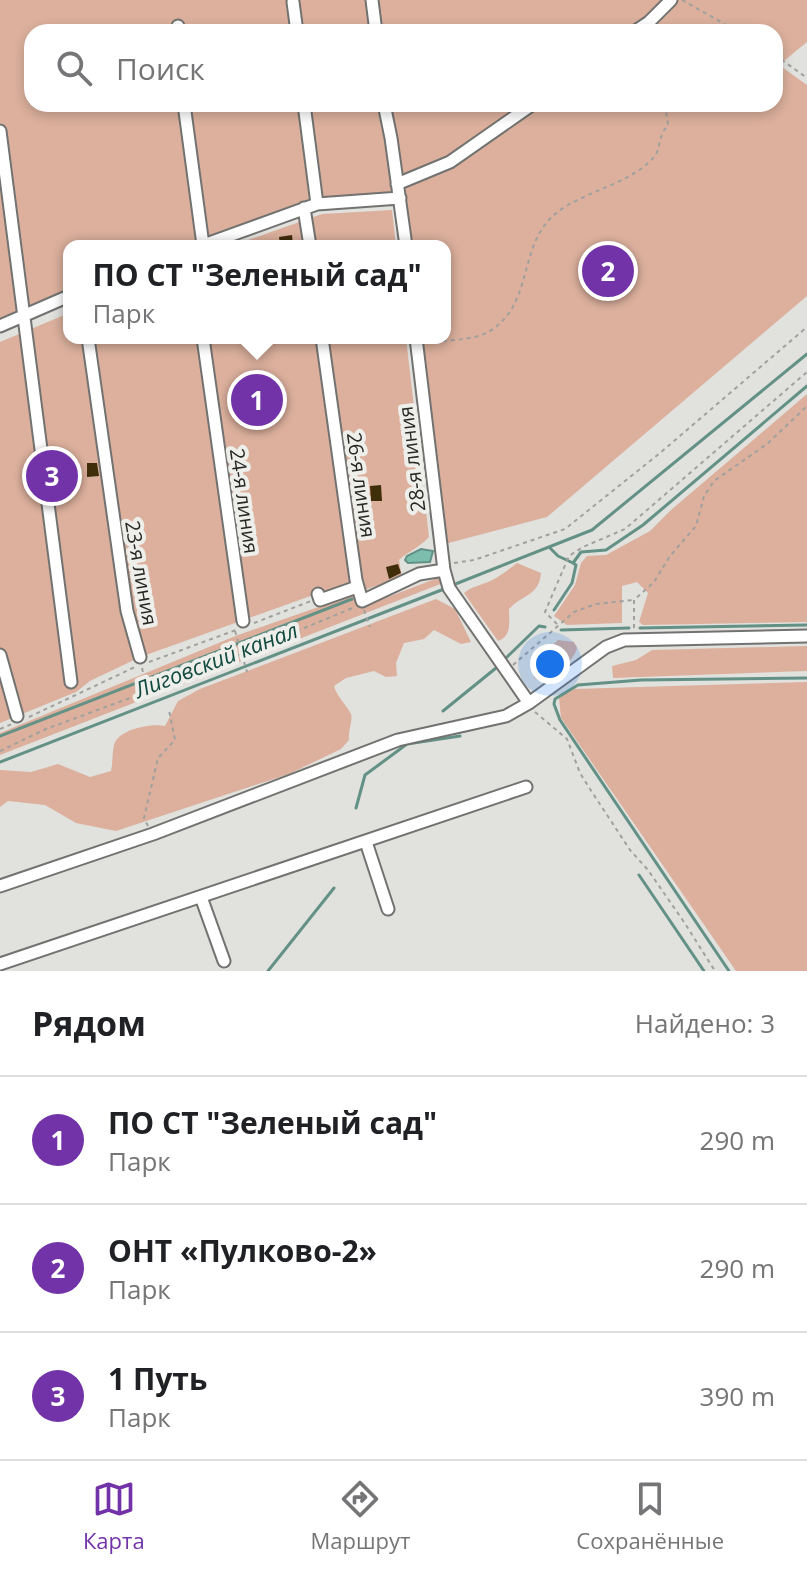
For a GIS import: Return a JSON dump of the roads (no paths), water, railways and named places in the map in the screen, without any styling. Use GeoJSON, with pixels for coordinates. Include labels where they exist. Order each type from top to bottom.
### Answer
{"type":"FeatureCollection","features":[{"type":"Feature","properties":{"kind":"street"},"geometry":{"type":"LineString","coordinates":[[372,0],[375,24]]}},
{"type":"Feature","properties":{"kind":"street"},"geometry":{"type":"LineString","coordinates":[[646,24],[658,5],[671,0]]}},
{"type":"Feature","properties":{"kind":"street"},"geometry":{"type":"LineString","coordinates":[[293,2],[296,24]]}},
{"type":"Feature","properties":{"kind":"street"},"geometry":{"type":"LineString","coordinates":[[185,112],[201,240]]}},
{"type":"Feature","properties":{"kind":"street"},"geometry":{"type":"LineString","coordinates":[[305,112],[317,204]]}},
{"type":"Feature","properties":{"kind":"street"},"geometry":{"type":"LineString","coordinates":[[385,112],[405,240]]}},
{"type":"Feature","properties":{"kind":"street"},"geometry":{"type":"LineString","coordinates":[[397,184],[450,162],[522,112]]}},
{"type":"Feature","properties":{"kind":"street"},"geometry":{"type":"LineString","coordinates":[[0,131],[71,682]]}},
{"type":"Feature","properties":{"kind":"street"},"geometry":{"type":"LineString","coordinates":[[218,240],[317,204],[400,198]]}},
{"type":"Feature","properties":{"kind":"street"},"geometry":{"type":"LineString","coordinates":[[304,208],[309,240]]}},
{"type":"Feature","properties":{"kind":"street"},"geometry":{"type":"LineString","coordinates":[[0,326],[63,299]]}},
{"type":"Feature","properties":{"kind":"street","name":"23-я линия"},"geometry":{"type":"LineString","coordinates":[[89,344],[127,611],[141,663]]}},
{"type":"Feature","properties":{"kind":"street","name":"24-я линия"},"geometry":{"type":"LineString","coordinates":[[204,344],[239,626]]}},
{"type":"Feature","properties":{"kind":"street","name":"26-я линия"},"geometry":{"type":"LineString","coordinates":[[323,344],[356,584],[363,606],[419,574],[444,570]]}},
{"type":"Feature","properties":{"kind":"street","name":"28-я линия"},"geometry":{"type":"LineString","coordinates":[[417,344],[444,570],[449,588],[529,703]]}},
{"type":"Feature","properties":{"kind":"street"},"geometry":{"type":"LineString","coordinates":[[319,597],[356,584]]}},
{"type":"Feature","properties":{"kind":"street"},"geometry":{"type":"LineString","coordinates":[[0,886],[153,834],[398,740],[506,716],[606,647],[624,640],[807,636]]}},
{"type":"Feature","properties":{"kind":"street"},"geometry":{"type":"LineString","coordinates":[[0,655],[17,716]]}},
{"type":"Feature","properties":{"kind":"street"},"geometry":{"type":"LineString","coordinates":[[0,964],[526,787]]}},
{"type":"Feature","properties":{"kind":"street"},"geometry":{"type":"LineString","coordinates":[[366,842],[388,909]]}},
{"type":"Feature","properties":{"kind":"street"},"geometry":{"type":"LineString","coordinates":[[201,897],[224,961]]}},
{"type":"Feature","properties":{"kind":"waterway","name":"Лиговский канал"},"geometry":{"type":"LineString","coordinates":[[453,585],[592,530],[807,354]]}},
{"type":"Feature","properties":{"kind":"waterway"},"geometry":{"type":"LineString","coordinates":[[554,610],[572,583],[576,565],[573,563],[581,552],[606,550],[643,525],[807,386]]}},
{"type":"Feature","properties":{"kind":"waterway"},"geometry":{"type":"LineString","coordinates":[[550,548],[573,563]]}},
{"type":"Feature","properties":{"kind":"waterway","name":"Лиговский канал"},"geometry":{"type":"LineString","coordinates":[[0,762],[444,589]]}},
{"type":"Feature","properties":{"kind":"waterway"},"geometry":{"type":"LineString","coordinates":[[0,736],[352,599]]}},
{"type":"Feature","properties":{"kind":"waterway"},"geometry":{"type":"LineString","coordinates":[[640,628],[807,625]]}},
{"type":"Feature","properties":{"kind":"waterway"},"geometry":{"type":"LineString","coordinates":[[507,657],[539,626],[545,627]]}},
{"type":"Feature","properties":{"kind":"waterway"},"geometry":{"type":"LineString","coordinates":[[561,630],[629,628]]}},
{"type":"Feature","properties":{"kind":"waterway"},"geometry":{"type":"LineString","coordinates":[[443,711],[496,668]]}},
{"type":"Feature","properties":{"kind":"waterway"},"geometry":{"type":"LineString","coordinates":[[729,971],[560,720],[555,699],[578,685],[641,680],[807,678]]}},
{"type":"Feature","properties":{"kind":"waterway"},"geometry":{"type":"LineString","coordinates":[[356,808],[365,775],[407,744],[460,736]]}},
{"type":"Feature","properties":{"kind":"waterway"},"geometry":{"type":"LineString","coordinates":[[639,875],[704,971]]}},
{"type":"Feature","properties":{"kind":"waterway"},"geometry":{"type":"LineString","coordinates":[[268,971],[334,888]]}},
{"type":"Feature","properties":{"kind":"place","name":"ОНТ «Пулково-2»"},"geometry":{"type":"Point","coordinates":[608,271]}},
{"type":"Feature","properties":{"kind":"place","name":"ПО СТ \"Зеленый сад\""},"geometry":{"type":"Point","coordinates":[257,400]}},
{"type":"Feature","properties":{"kind":"place","name":"1 Путь"},"geometry":{"type":"Point","coordinates":[52,476]}}]}
